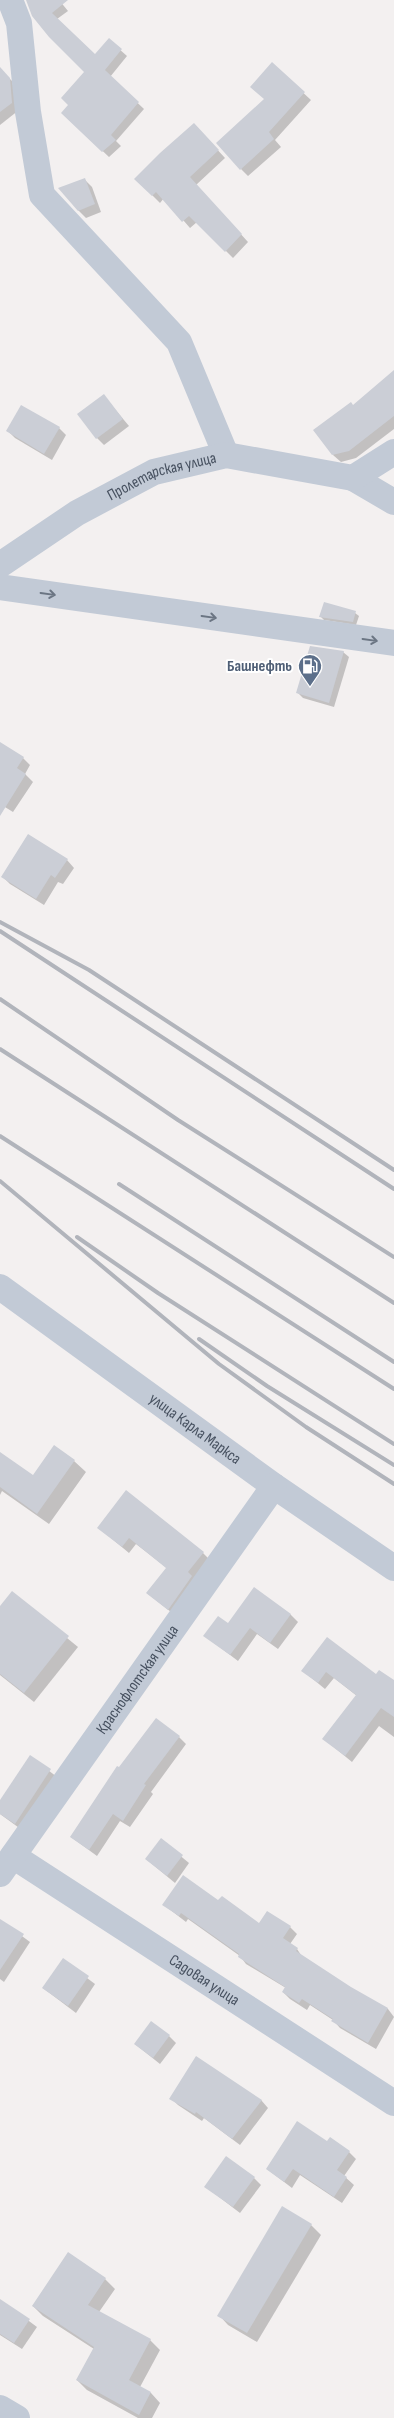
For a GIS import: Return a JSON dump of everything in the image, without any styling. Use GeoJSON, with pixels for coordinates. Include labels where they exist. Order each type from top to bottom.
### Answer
{"type":"FeatureCollection","features":[{"type":"Feature","properties":{"kind":"street"},"geometry":{"type":"LineString","coordinates":[[10,0],[19,23],[28,112],[42,195],[179,342],[226,455]]}},
{"type":"Feature","properties":{"kind":"street"},"geometry":{"type":"LineString","coordinates":[[394,452],[353,478],[394,502]]}},
{"type":"Feature","properties":{"kind":"street","name":"Пролетарская улица"},"geometry":{"type":"LineString","coordinates":[[0,565],[77,513],[154,472],[226,455],[353,478]]}},
{"type":"Feature","properties":{"kind":"street"},"geometry":{"type":"LineString","coordinates":[[0,587],[394,643]]}},
{"type":"Feature","properties":{"kind":"street","name":"улица Карла Маркса"},"geometry":{"type":"LineString","coordinates":[[0,1287],[274,1486],[394,1568]]}},
{"type":"Feature","properties":{"kind":"street","name":"Краснофлотская улица"},"geometry":{"type":"LineString","coordinates":[[7,1865],[274,1486]]}},
{"type":"Feature","properties":{"kind":"street","name":"Садовая улица"},"geometry":{"type":"LineString","coordinates":[[7,1865],[394,2103]]}},
{"type":"Feature","properties":{"kind":"street"},"geometry":{"type":"LineString","coordinates":[[0,2408],[17,2418]]}},
{"type":"Feature","properties":{"kind":"building"},"geometry":{"type":"Polygon","coordinates":[[[26,0],[68,0],[52,13],[95,54],[109,38],[122,49],[105,70],[139,102],[111,135],[116,140],[102,152],[61,113],[68,105],[61,98],[84,72],[49,37],[32,16],[26,0]]]}},
{"type":"Feature","properties":{"kind":"building"},"geometry":{"type":"Polygon","coordinates":[[[272,62],[305,92],[269,132],[274,139],[240,170],[216,143],[264,99],[250,87],[272,62]]]}},
{"type":"Feature","properties":{"kind":"building"},"geometry":{"type":"Polygon","coordinates":[[[0,67],[10,78],[12,103],[0,112],[0,67]]]}},
{"type":"Feature","properties":{"kind":"building"},"geometry":{"type":"Polygon","coordinates":[[[194,123],[219,150],[190,177],[242,234],[225,252],[189,216],[182,222],[156,192],[152,196],[134,179],[194,123]]]}},
{"type":"Feature","properties":{"kind":"building"},"geometry":{"type":"Polygon","coordinates":[[[85,178],[95,204],[78,211],[58,188],[85,178]]]}},
{"type":"Feature","properties":{"kind":"building"},"geometry":{"type":"Polygon","coordinates":[[[394,370],[394,416],[349,451],[332,455],[313,430],[351,402],[353,405],[394,370]]]}},
{"type":"Feature","properties":{"kind":"building"},"geometry":{"type":"Polygon","coordinates":[[[104,394],[123,419],[96,439],[77,414],[104,394]]]}},
{"type":"Feature","properties":{"kind":"building"},"geometry":{"type":"Polygon","coordinates":[[[21,405],[60,427],[44,454],[6,431],[21,405]]]}},
{"type":"Feature","properties":{"kind":"building"},"geometry":{"type":"Polygon","coordinates":[[[324,602],[356,611],[353,622],[319,617],[324,602]]]}},
{"type":"Feature","properties":{"kind":"building"},"geometry":{"type":"Polygon","coordinates":[[[310,646],[344,651],[329,703],[296,693],[310,646]]]}},
{"type":"Feature","properties":{"kind":"building"},"geometry":{"type":"Polygon","coordinates":[[[0,742],[24,757],[17,768],[26,774],[0,816],[0,742]]]}},
{"type":"Feature","properties":{"kind":"building"},"geometry":{"type":"Polygon","coordinates":[[[28,834],[68,859],[55,878],[51,875],[36,899],[1,877],[28,834]]]}},
{"type":"Feature","properties":{"kind":"building"},"geometry":{"type":"Polygon","coordinates":[[[54,1445],[75,1460],[37,1514],[0,1487],[0,1452],[33,1475],[54,1445]]]}},
{"type":"Feature","properties":{"kind":"building"},"geometry":{"type":"Polygon","coordinates":[[[126,1490],[204,1552],[188,1572],[192,1576],[168,1610],[146,1593],[166,1568],[129,1538],[122,1547],[97,1528],[126,1490]]]}},
{"type":"Feature","properties":{"kind":"building"},"geometry":{"type":"Polygon","coordinates":[[[254,1587],[291,1614],[270,1643],[250,1628],[230,1655],[203,1636],[218,1616],[228,1623],[254,1587]]]}},
{"type":"Feature","properties":{"kind":"building"},"geometry":{"type":"Polygon","coordinates":[[[12,1591],[69,1636],[24,1693],[0,1674],[0,1606],[12,1591]]]}},
{"type":"Feature","properties":{"kind":"building"},"geometry":{"type":"Polygon","coordinates":[[[327,1637],[376,1674],[379,1670],[394,1680],[394,1717],[381,1708],[345,1756],[322,1739],[356,1695],[326,1672],[318,1683],[301,1671],[327,1637]]]}},
{"type":"Feature","properties":{"kind":"building"},"geometry":{"type":"Polygon","coordinates":[[[156,1718],[180,1736],[144,1784],[146,1785],[123,1821],[113,1814],[89,1850],[70,1837],[117,1766],[119,1767],[156,1718]]]}},
{"type":"Feature","properties":{"kind":"building"},"geometry":{"type":"Polygon","coordinates":[[[30,1755],[51,1769],[15,1824],[0,1814],[0,1800],[30,1755]]]}},
{"type":"Feature","properties":{"kind":"building"},"geometry":{"type":"Polygon","coordinates":[[[161,1838],[183,1855],[167,1876],[145,1859],[161,1838]]]}},
{"type":"Feature","properties":{"kind":"building"},"geometry":{"type":"Polygon","coordinates":[[[183,1875],[218,1900],[222,1896],[259,1923],[267,1911],[291,1926],[283,1938],[298,1948],[296,1951],[351,1987],[388,2008],[368,2043],[331,2021],[333,2019],[302,1999],[299,2003],[282,1992],[285,1987],[238,1957],[239,1954],[181,1913],[179,1916],[162,1905],[183,1875]]]}},
{"type":"Feature","properties":{"kind":"building"},"geometry":{"type":"Polygon","coordinates":[[[0,1919],[24,1934],[0,1970],[0,1919]]]}},
{"type":"Feature","properties":{"kind":"building"},"geometry":{"type":"Polygon","coordinates":[[[63,1958],[89,1976],[68,2006],[42,1988],[63,1958]]]}},
{"type":"Feature","properties":{"kind":"building"},"geometry":{"type":"Polygon","coordinates":[[[151,2021],[170,2035],[153,2058],[134,2044],[151,2021]]]}},
{"type":"Feature","properties":{"kind":"building"},"geometry":{"type":"Polygon","coordinates":[[[196,2056],[262,2100],[232,2139],[196,2112],[195,2114],[169,2099],[196,2056]]]}},
{"type":"Feature","properties":{"kind":"building"},"geometry":{"type":"Polygon","coordinates":[[[297,2121],[327,2141],[330,2137],[350,2151],[337,2170],[347,2177],[334,2197],[293,2169],[284,2182],[266,2169],[297,2121]]]}},
{"type":"Feature","properties":{"kind":"building"},"geometry":{"type":"Polygon","coordinates":[[[226,2156],[255,2177],[233,2207],[204,2187],[226,2156]]]}},
{"type":"Feature","properties":{"kind":"building"},"geometry":{"type":"Polygon","coordinates":[[[282,2206],[312,2224],[247,2333],[217,2316],[282,2206]]]}},
{"type":"Feature","properties":{"kind":"building"},"geometry":{"type":"Polygon","coordinates":[[[68,2252],[106,2278],[88,2305],[151,2339],[129,2380],[151,2392],[139,2415],[76,2380],[94,2347],[32,2306],[68,2252]]]}},
{"type":"Feature","properties":{"kind":"building"},"geometry":{"type":"Polygon","coordinates":[[[0,2299],[30,2319],[14,2343],[0,2334],[0,2299]]]}},
{"type":"Feature","properties":{"kind":"railway"},"geometry":{"type":"LineString","coordinates":[[0,922],[89,970],[394,1170]]}},
{"type":"Feature","properties":{"kind":"railway"},"geometry":{"type":"LineString","coordinates":[[0,931],[394,1189]]}},
{"type":"Feature","properties":{"kind":"railway"},"geometry":{"type":"LineString","coordinates":[[0,999],[178,1120],[394,1257]]}},
{"type":"Feature","properties":{"kind":"railway"},"geometry":{"type":"LineString","coordinates":[[0,1049],[394,1303]]}},
{"type":"Feature","properties":{"kind":"railway"},"geometry":{"type":"LineString","coordinates":[[0,1136],[394,1389]]}},
{"type":"Feature","properties":{"kind":"railway"},"geometry":{"type":"LineString","coordinates":[[0,1181],[219,1364],[306,1427],[394,1484]]}},
{"type":"Feature","properties":{"kind":"railway"},"geometry":{"type":"LineString","coordinates":[[119,1184],[394,1362]]}},
{"type":"Feature","properties":{"kind":"railway"},"geometry":{"type":"LineString","coordinates":[[77,1237],[158,1293],[394,1444]]}},
{"type":"Feature","properties":{"kind":"railway"},"geometry":{"type":"LineString","coordinates":[[199,1339],[267,1386],[394,1465]]}},
{"type":"Feature","properties":{"kind":"place","name":"Башнефть"},"geometry":{"type":"Point","coordinates":[310,687]}}]}
